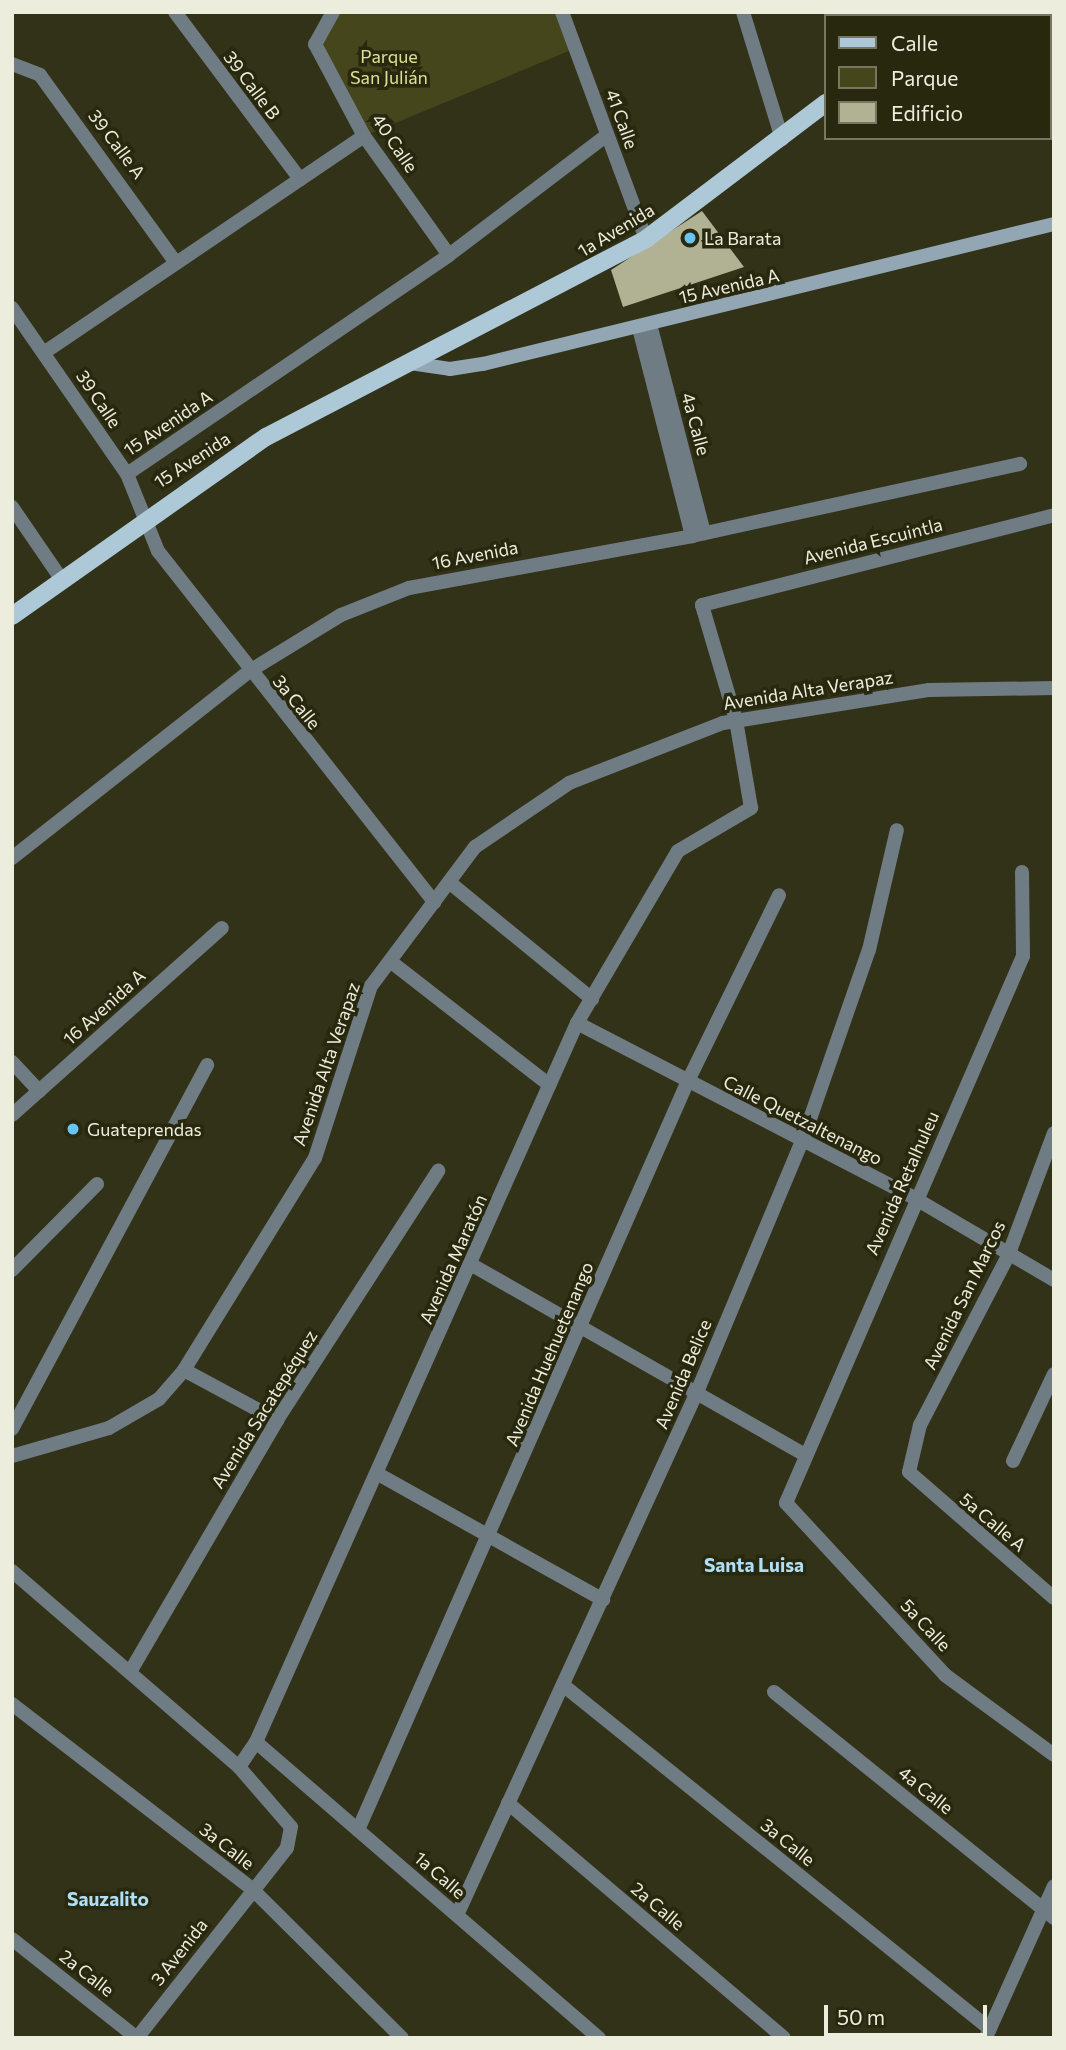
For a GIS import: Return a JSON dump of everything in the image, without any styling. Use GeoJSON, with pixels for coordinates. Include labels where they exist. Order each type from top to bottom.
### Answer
{"type":"FeatureCollection","features":[{"type":"Feature","properties":{"kind":"main road","name":"1a Avenida"},"geometry":{"type":"LineString","coordinates":[[410,363],[646,239],[782,139],[824,105]]}},
{"type":"Feature","properties":{"kind":"main road","name":"15 Avenida"},"geometry":{"type":"LineString","coordinates":[[12,616],[143,518],[266,437],[410,363]]}},
{"type":"Feature","properties":{"kind":"street","name":"39 Calle B"},"geometry":{"type":"LineString","coordinates":[[175,12],[300,179]]}},
{"type":"Feature","properties":{"kind":"street","name":"40 Calle"},"geometry":{"type":"LineString","coordinates":[[334,12],[315,44],[365,136],[449,255]]}},
{"type":"Feature","properties":{"kind":"street","name":"41 Calle"},"geometry":{"type":"LineString","coordinates":[[562,12],[646,239]]}},
{"type":"Feature","properties":{"kind":"street"},"geometry":{"type":"LineString","coordinates":[[743,12],[782,139]]}},
{"type":"Feature","properties":{"kind":"street","name":"39 Calle A"},"geometry":{"type":"LineString","coordinates":[[12,64],[40,75],[176,263]]}},
{"type":"Feature","properties":{"kind":"street","name":"15 Avenida A"},"geometry":{"type":"LineString","coordinates":[[127,474],[449,255],[607,135]]}},
{"type":"Feature","properties":{"kind":"street"},"geometry":{"type":"LineString","coordinates":[[44,352],[365,136]]}},
{"type":"Feature","properties":{"kind":"street","name":"15 Avenida A"},"geometry":{"type":"LineString","coordinates":[[410,363],[472,365],[645,326],[1054,224]]}},
{"type":"Feature","properties":{"kind":"street","name":"39 Calle"},"geometry":{"type":"LineString","coordinates":[[12,308],[127,474],[143,518]]}},
{"type":"Feature","properties":{"kind":"street","name":"4a Calle"},"geometry":{"type":"LineString","coordinates":[[645,326],[698,534]]}},
{"type":"Feature","properties":{"kind":"street","name":"16 Avenida"},"geometry":{"type":"LineString","coordinates":[[12,858],[248,672],[341,615],[409,588],[698,534],[1020,464]]}},
{"type":"Feature","properties":{"kind":"street"},"geometry":{"type":"LineString","coordinates":[[12,507],[62,580]]}},
{"type":"Feature","properties":{"kind":"street","name":"Avenida Escuintla"},"geometry":{"type":"LineString","coordinates":[[736,720],[702,605],[1054,515]]}},
{"type":"Feature","properties":{"kind":"street","name":"3a Calle"},"geometry":{"type":"LineString","coordinates":[[143,518],[158,551],[248,672],[434,902]]}},
{"type":"Feature","properties":{"kind":"street","name":"Avenida Alta Verapaz"},"geometry":{"type":"LineString","coordinates":[[12,1456],[109,1428],[159,1399],[184,1370],[315,1158],[371,986],[475,847],[569,783],[736,720],[929,690],[1054,688]]}},
{"type":"Feature","properties":{"kind":"street","name":"Avenida Maratón"},"geometry":{"type":"LineString","coordinates":[[239,1767],[257,1742],[472,1265],[577,1023],[678,851],[751,808],[736,720]]}},
{"type":"Feature","properties":{"kind":"street","name":"Avenida Belice"},"geometry":{"type":"LineString","coordinates":[[457,1914],[697,1392],[803,1139],[869,950],[897,831]]}},
{"type":"Feature","properties":{"kind":"street","name":"Avenida Retalhuleu"},"geometry":{"type":"LineString","coordinates":[[786,1503],[804,1454],[1023,956],[1023,873]]}},
{"type":"Feature","properties":{"kind":"street"},"geometry":{"type":"LineString","coordinates":[[449,882],[592,999]]}},
{"type":"Feature","properties":{"kind":"street","name":"Avenida Huehuetenango"},"geometry":{"type":"LineString","coordinates":[[358,1830],[491,1535],[687,1083],[779,895]]}},
{"type":"Feature","properties":{"kind":"street","name":"16 Avenida A"},"geometry":{"type":"LineString","coordinates":[[12,1115],[222,928]]}},
{"type":"Feature","properties":{"kind":"street"},"geometry":{"type":"LineString","coordinates":[[390,961],[550,1084]]}},
{"type":"Feature","properties":{"kind":"street","name":"Calle Quetzaltenango"},"geometry":{"type":"LineString","coordinates":[[577,1023],[687,1083],[803,1139],[916,1199],[1008,1256],[1054,1280]]}},
{"type":"Feature","properties":{"kind":"street"},"geometry":{"type":"LineString","coordinates":[[12,1062],[39,1091]]}},
{"type":"Feature","properties":{"kind":"street"},"geometry":{"type":"LineString","coordinates":[[12,1429],[207,1065]]}},
{"type":"Feature","properties":{"kind":"street","name":"Avenida San Marcos"},"geometry":{"type":"LineString","coordinates":[[909,1472],[920,1425],[1008,1256],[1054,1133]]}},
{"type":"Feature","properties":{"kind":"street","name":"Avenida Sacatepéquez"},"geometry":{"type":"LineString","coordinates":[[130,1672],[277,1420],[438,1171]]}},
{"type":"Feature","properties":{"kind":"street"},"geometry":{"type":"LineString","coordinates":[[12,1270],[97,1184]]}},
{"type":"Feature","properties":{"kind":"street"},"geometry":{"type":"LineString","coordinates":[[472,1265],[804,1454]]}},
{"type":"Feature","properties":{"kind":"street"},"geometry":{"type":"LineString","coordinates":[[184,1370],[277,1420]]}},
{"type":"Feature","properties":{"kind":"street"},"geometry":{"type":"LineString","coordinates":[[1013,1461],[1054,1374]]}},
{"type":"Feature","properties":{"kind":"street","name":"5a Calle A"},"geometry":{"type":"LineString","coordinates":[[909,1472],[1054,1598]]}},
{"type":"Feature","properties":{"kind":"street"},"geometry":{"type":"LineString","coordinates":[[378,1474],[603,1600]]}},
{"type":"Feature","properties":{"kind":"street","name":"5a Calle"},"geometry":{"type":"LineString","coordinates":[[786,1503],[945,1675],[1054,1755]]}},
{"type":"Feature","properties":{"kind":"street"},"geometry":{"type":"LineString","coordinates":[[12,1571],[239,1767]]}},
{"type":"Feature","properties":{"kind":"street","name":"3a Calle"},"geometry":{"type":"LineString","coordinates":[[563,1685],[988,2033]]}},
{"type":"Feature","properties":{"kind":"street","name":"4a Calle"},"geometry":{"type":"LineString","coordinates":[[774,1692],[1048,1913]]}},
{"type":"Feature","properties":{"kind":"street","name":"3a Calle"},"geometry":{"type":"LineString","coordinates":[[12,1704],[252,1889],[402,2038]]}},
{"type":"Feature","properties":{"kind":"street","name":"1a Calle"},"geometry":{"type":"LineString","coordinates":[[257,1742],[599,2038]]}},
{"type":"Feature","properties":{"kind":"street","name":"3 Avenida"},"geometry":{"type":"LineString","coordinates":[[137,2038],[287,1848],[291,1827],[239,1767]]}},
{"type":"Feature","properties":{"kind":"street","name":"2a Calle"},"geometry":{"type":"LineString","coordinates":[[508,1803],[784,2038]]}},
{"type":"Feature","properties":{"kind":"street"},"geometry":{"type":"LineString","coordinates":[[988,2033],[1048,1913],[1054,1886]]}},
{"type":"Feature","properties":{"kind":"street","name":"2a Calle"},"geometry":{"type":"LineString","coordinates":[[12,1939],[137,2038]]}},
{"type":"Feature","properties":{"kind":"green space","name":"Parque San Julián"},"geometry":{"type":"Polygon","coordinates":[[[329,12],[562,12],[576,48],[364,136],[315,44],[329,12]]]}},
{"type":"Feature","properties":{"kind":"building","name":"La Barata"},"geometry":{"type":"Polygon","coordinates":[[[702,211],[744,267],[623,307],[611,270],[702,211]]]}},
{"type":"Feature","properties":{"kind":"place","name":"La Barata"},"geometry":{"type":"Point","coordinates":[690,238]}},
{"type":"Feature","properties":{"kind":"place","name":"Guateprendas"},"geometry":{"type":"Point","coordinates":[73,1129]}},
{"type":"Feature","properties":{"kind":"district","name":"Santa Luisa"},"geometry":{"type":"Point","coordinates":[754,1565]}},
{"type":"Feature","properties":{"kind":"district","name":"Sauzalito"},"geometry":{"type":"Point","coordinates":[108,1899]}}]}
